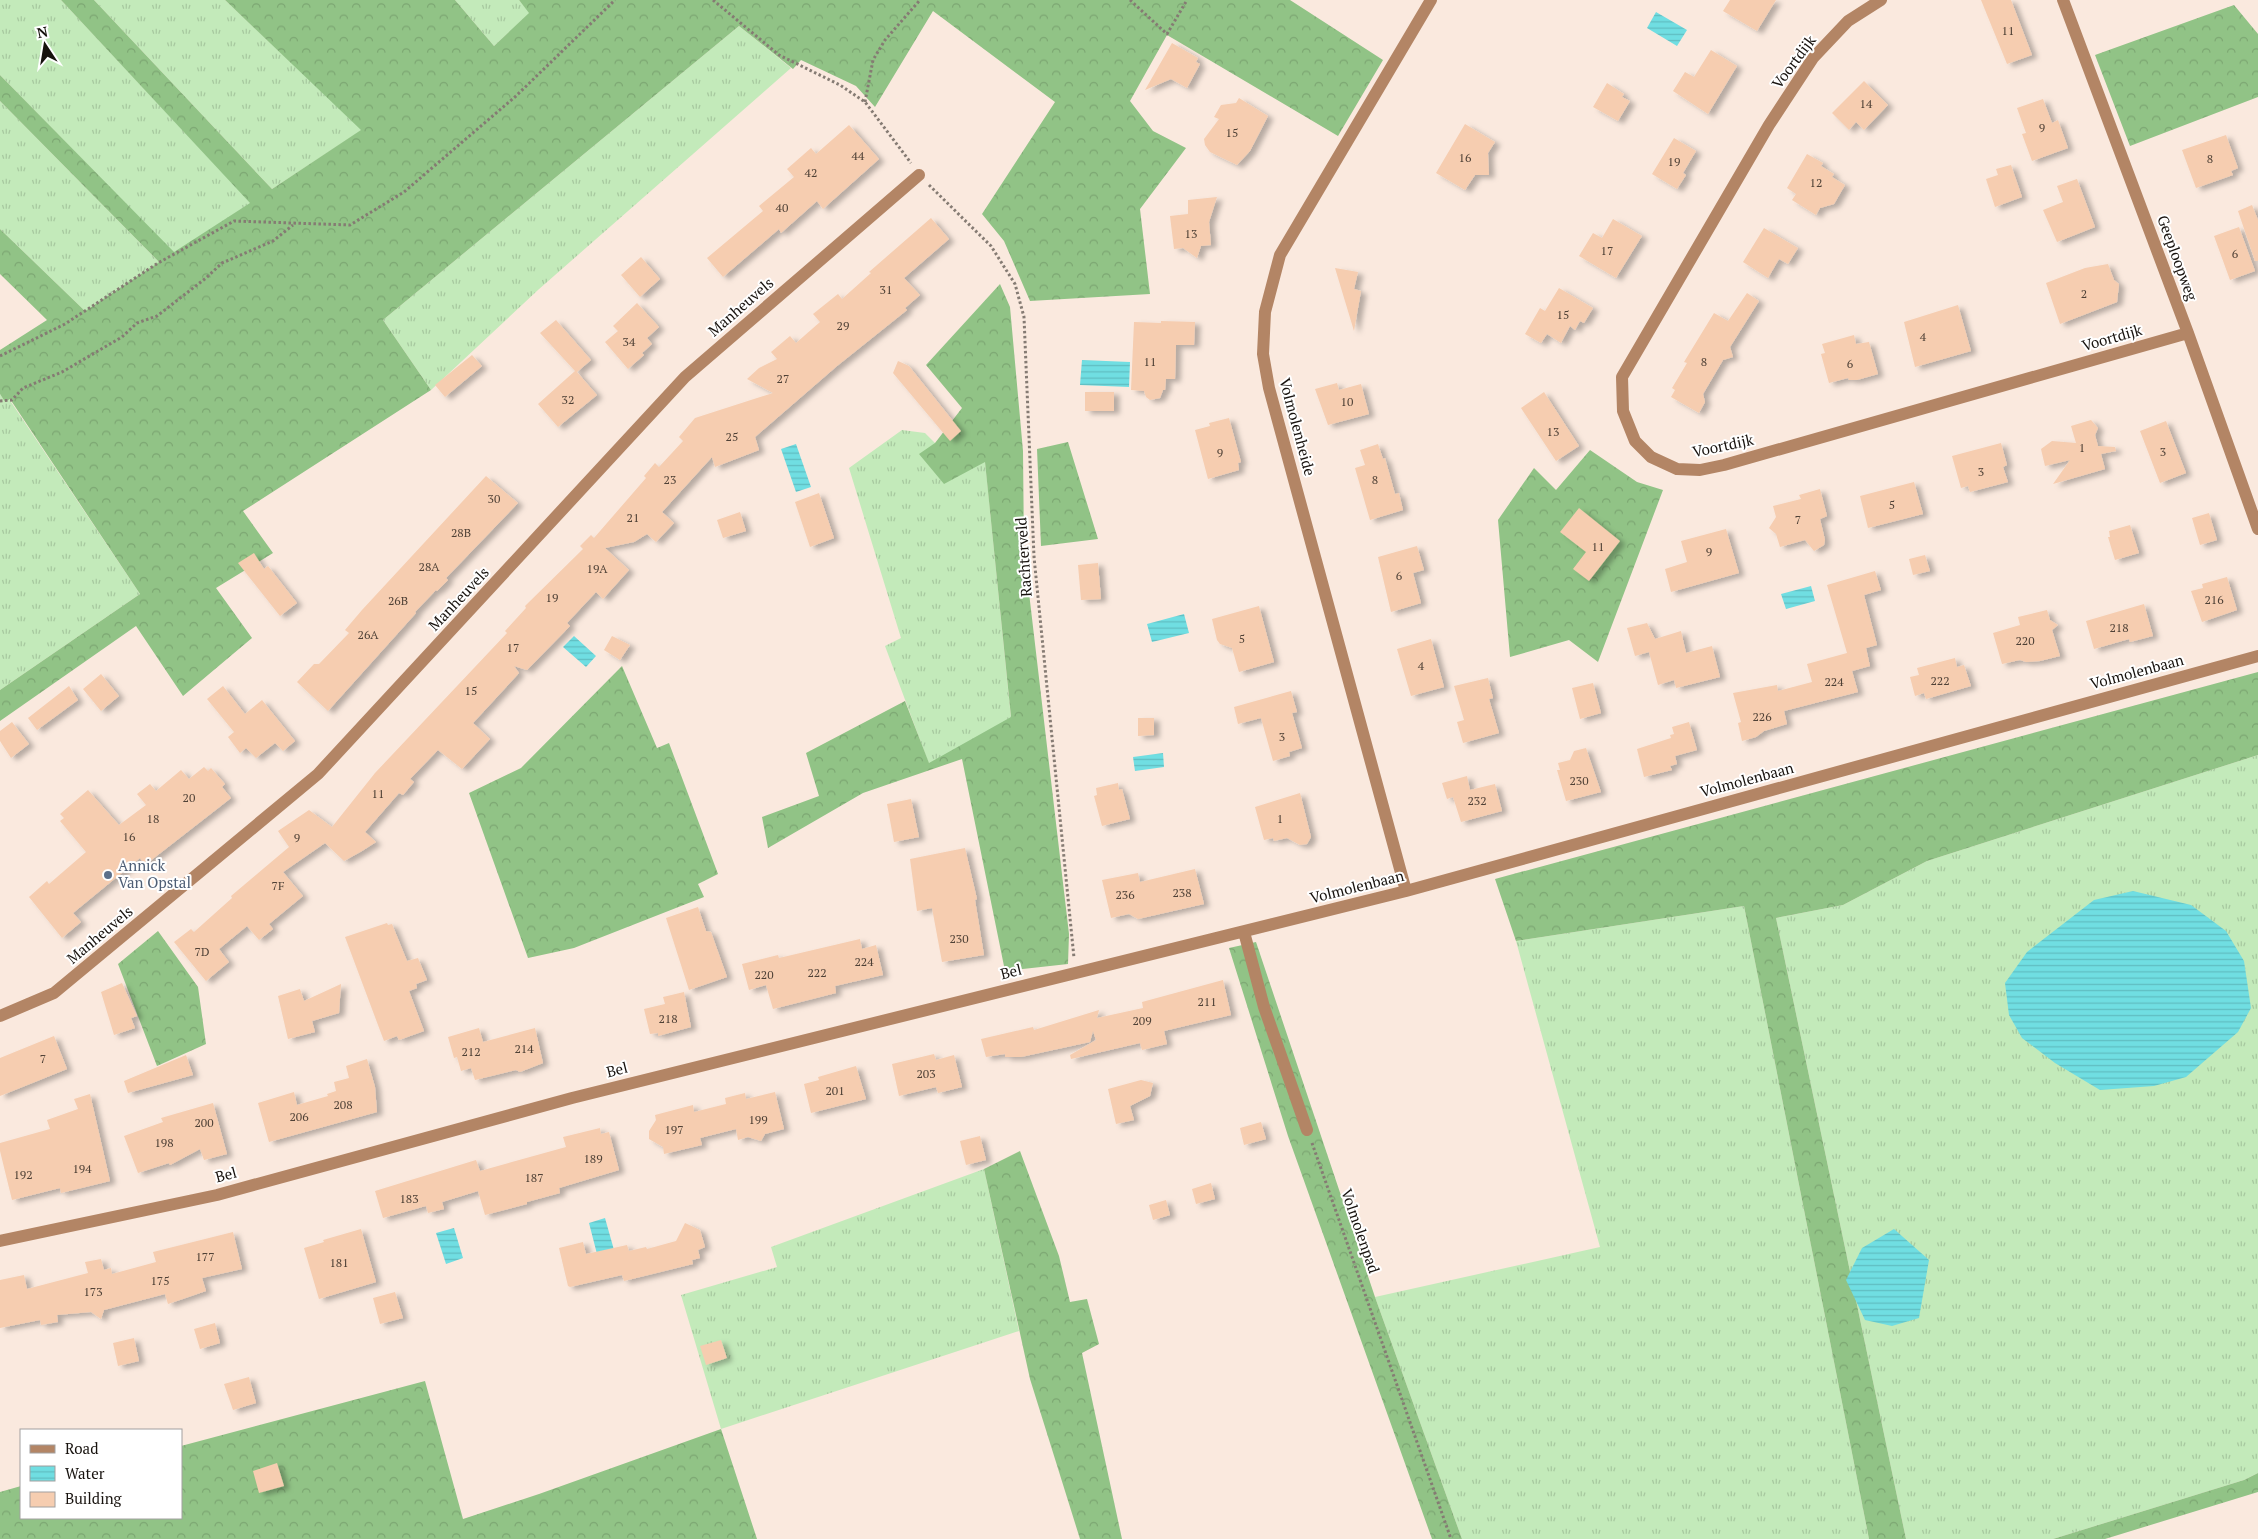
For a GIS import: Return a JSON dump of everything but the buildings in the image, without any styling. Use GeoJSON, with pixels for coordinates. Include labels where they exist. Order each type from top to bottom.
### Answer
{"type":"FeatureCollection","features":[{"type":"Feature","properties":{"kind":"street","name":"Volmolenheide"},"geometry":{"type":"LineString","coordinates":[[1406,891],[1269,388],[1263,354],[1265,312],[1280,256],[1431,0]]}},
{"type":"Feature","properties":{"kind":"street","name":"Voortdijk"},"geometry":{"type":"LineString","coordinates":[[1881,0],[1848,21],[1813,58],[1769,125],[1647,332],[1622,377],[1623,411],[1635,442],[1651,457],[1677,469],[1700,470],[2188,333]]}},
{"type":"Feature","properties":{"kind":"street","name":"Geeploopweg"},"geometry":{"type":"LineString","coordinates":[[2063,0],[2188,333],[2258,529]]}},
{"type":"Feature","properties":{"kind":"street","name":"Manheuvels"},"geometry":{"type":"LineString","coordinates":[[0,1016],[54,993],[318,774],[685,378],[919,175]]}},
{"type":"Feature","properties":{"kind":"street","name":"Volmolenbaan"},"geometry":{"type":"LineString","coordinates":[[1244,932],[1406,891],[2258,656]]}},
{"type":"Feature","properties":{"kind":"street","name":"Bel"},"geometry":{"type":"LineString","coordinates":[[0,1241],[217,1195],[572,1098],[1244,932]]}},
{"type":"Feature","properties":{"kind":"street"},"geometry":{"type":"LineString","coordinates":[[1244,932],[1264,1007],[1307,1130]]}},
{"type":"Feature","properties":{"kind":"path"},"geometry":{"type":"LineString","coordinates":[[0,356],[65,324],[158,263],[234,221],[350,226],[404,192],[516,96],[615,0]]}},
{"type":"Feature","properties":{"kind":"path","name":"Rachterveld"},"geometry":{"type":"LineString","coordinates":[[713,0],[779,55],[840,85],[865,102],[919,175],[992,246],[1015,284],[1024,317],[1034,557],[1046,696],[1075,973]]}},
{"type":"Feature","properties":{"kind":"path"},"geometry":{"type":"LineString","coordinates":[[865,102],[872,60],[885,40],[920,0]]}},
{"type":"Feature","properties":{"kind":"path"},"geometry":{"type":"LineString","coordinates":[[1130,0],[1167,34],[1187,0]]}},
{"type":"Feature","properties":{"kind":"path"},"geometry":{"type":"LineString","coordinates":[[0,401],[12,400],[23,388],[62,372],[122,337],[137,323],[157,316],[206,278],[222,263],[273,241],[288,231],[293,224]]}},
{"type":"Feature","properties":{"kind":"path","name":"Volmolenpad"},"geometry":{"type":"LineString","coordinates":[[1307,1130],[1450,1539]]}},
{"type":"Feature","properties":{"kind":"green space"},"geometry":{"type":"Polygon","coordinates":[[[0,0],[61,0],[251,203],[174,253],[0,75],[0,0]]]}},
{"type":"Feature","properties":{"kind":"green space"},"geometry":{"type":"Polygon","coordinates":[[[61,0],[94,0],[272,189],[361,130],[225,0],[455,0],[494,46],[529,13],[519,0],[1290,0],[1383,60],[1338,136],[1167,35],[1130,101],[1153,131],[1186,148],[1140,209],[1150,294],[1030,301],[1004,241],[982,214],[1055,102],[933,11],[875,107],[856,86],[801,60],[793,69],[739,26],[383,320],[431,390],[243,511],[273,553],[216,588],[252,638],[183,696],[136,626],[0,721],[0,690],[140,594],[10,399],[5,402],[0,394],[0,350],[47,320],[0,274],[0,229],[85,311],[159,262],[0,101],[0,75],[174,252],[250,203],[61,0]]]}},
{"type":"Feature","properties":{"kind":"green space"},"geometry":{"type":"Polygon","coordinates":[[[94,0],[225,0],[362,130],[272,189],[94,0]]]}},
{"type":"Feature","properties":{"kind":"green space"},"geometry":{"type":"Polygon","coordinates":[[[455,0],[519,0],[530,13],[494,46],[455,0]]]}},
{"type":"Feature","properties":{"kind":"green space"},"geometry":{"type":"Polygon","coordinates":[[[2234,5],[2258,34],[2258,97],[2130,146],[2095,55],[2234,5]]]}},
{"type":"Feature","properties":{"kind":"green space"},"geometry":{"type":"Polygon","coordinates":[[[739,26],[791,68],[538,290],[431,390],[383,320],[739,26]]]}},
{"type":"Feature","properties":{"kind":"green space"},"geometry":{"type":"Polygon","coordinates":[[[0,101],[159,262],[85,311],[0,229],[0,101]]]}},
{"type":"Feature","properties":{"kind":"green space"},"geometry":{"type":"Polygon","coordinates":[[[1000,284],[1010,307],[1023,451],[1024,550],[1069,934],[1068,964],[1005,971],[962,759],[863,793],[768,848],[762,817],[819,796],[806,753],[905,701],[929,763],[1011,717],[985,462],[944,484],[919,454],[935,443],[962,408],[926,365],[1000,284]]]}},
{"type":"Feature","properties":{"kind":"green space"},"geometry":{"type":"Polygon","coordinates":[[[0,394],[5,402],[9,399],[140,594],[0,690],[0,394]]]}},
{"type":"Feature","properties":{"kind":"green space"},"geometry":{"type":"Polygon","coordinates":[[[902,430],[925,433],[935,443],[985,461],[1011,718],[929,764],[885,646],[901,638],[849,468],[902,430]]]}},
{"type":"Feature","properties":{"kind":"green space"},"geometry":{"type":"Polygon","coordinates":[[[1068,442],[1098,539],[1041,546],[1037,449],[1068,442]]]}},
{"type":"Feature","properties":{"kind":"green space"},"geometry":{"type":"Polygon","coordinates":[[[1590,450],[1637,482],[1663,490],[1598,662],[1569,640],[1510,657],[1498,520],[1534,468],[1556,490],[1590,450]]]}},
{"type":"Feature","properties":{"kind":"green space"},"geometry":{"type":"Polygon","coordinates":[[[622,666],[657,748],[669,743],[718,874],[698,884],[704,897],[574,948],[528,958],[469,793],[521,768],[622,666]]]}},
{"type":"Feature","properties":{"kind":"green space"},"geometry":{"type":"Polygon","coordinates":[[[2258,672],[2258,755],[1927,861],[1843,905],[1776,918],[1906,1539],[1869,1539],[1744,906],[1516,941],[1495,879],[2258,672]]]}},
{"type":"Feature","properties":{"kind":"green space"},"geometry":{"type":"Polygon","coordinates":[[[2258,755],[2258,1473],[2244,1480],[2053,1539],[1906,1539],[1776,918],[1843,905],[1927,861],[2258,755]]]}},
{"type":"Feature","properties":{"kind":"green space"},"geometry":{"type":"Polygon","coordinates":[[[1744,906],[1869,1539],[1462,1539],[1375,1297],[1600,1247],[1516,941],[1744,906]]]}},
{"type":"Feature","properties":{"kind":"green space"},"geometry":{"type":"Polygon","coordinates":[[[158,931],[198,987],[206,1044],[157,1066],[118,964],[158,931]]]}},
{"type":"Feature","properties":{"kind":"green space"},"geometry":{"type":"Polygon","coordinates":[[[1256,942],[1375,1297],[1462,1539],[1432,1539],[1288,1136],[1229,948],[1256,942]]]}},
{"type":"Feature","properties":{"kind":"green space"},"geometry":{"type":"Polygon","coordinates":[[[1020,1151],[1059,1256],[1070,1302],[1087,1299],[1099,1344],[1082,1353],[1122,1539],[1080,1539],[1030,1379],[984,1169],[1020,1151]]]}},
{"type":"Feature","properties":{"kind":"green space"},"geometry":{"type":"Polygon","coordinates":[[[984,1169],[1019,1331],[721,1429],[681,1295],[777,1267],[771,1247],[984,1169]]]}},
{"type":"Feature","properties":{"kind":"green space"},"geometry":{"type":"Polygon","coordinates":[[[425,1381],[463,1519],[721,1429],[757,1539],[0,1539],[0,1492],[20,1486],[20,1519],[182,1519],[182,1446],[425,1381]]]}},
{"type":"Feature","properties":{"kind":"green space"},"geometry":{"type":"Polygon","coordinates":[[[2258,1473],[2258,1492],[2105,1539],[2053,1539],[2244,1480],[2258,1473]]]}},
{"type":"Feature","properties":{"kind":"water"},"geometry":{"type":"Polygon","coordinates":[[[1656,12],[1687,30],[1677,46],[1647,28],[1656,12]]]}},
{"type":"Feature","properties":{"kind":"water"},"geometry":{"type":"Polygon","coordinates":[[[1082,360],[1130,362],[1129,387],[1080,385],[1082,360]]]}},
{"type":"Feature","properties":{"kind":"water"},"geometry":{"type":"Polygon","coordinates":[[[796,444],[811,487],[796,492],[781,449],[796,444]]]}},
{"type":"Feature","properties":{"kind":"water"},"geometry":{"type":"Polygon","coordinates":[[[1811,586],[1815,601],[1786,609],[1781,594],[1811,586]]]}},
{"type":"Feature","properties":{"kind":"water"},"geometry":{"type":"Polygon","coordinates":[[[1184,614],[1189,633],[1152,642],[1147,624],[1184,614]]]}},
{"type":"Feature","properties":{"kind":"water"},"geometry":{"type":"Polygon","coordinates":[[[574,636],[596,656],[586,667],[563,647],[574,636]]]}},
{"type":"Feature","properties":{"kind":"water"},"geometry":{"type":"Polygon","coordinates":[[[1163,753],[1164,767],[1135,771],[1133,757],[1163,753]]]}},
{"type":"Feature","properties":{"kind":"water"},"geometry":{"type":"Polygon","coordinates":[[[2133,891],[2191,905],[2226,931],[2244,961],[2251,1008],[2238,1032],[2186,1077],[2154,1086],[2100,1090],[2055,1063],[2022,1038],[2009,1015],[2005,983],[2027,952],[2094,900],[2133,891]]]}},
{"type":"Feature","properties":{"kind":"water"},"geometry":{"type":"Polygon","coordinates":[[[605,1218],[614,1250],[597,1254],[589,1223],[605,1218]]]}},
{"type":"Feature","properties":{"kind":"water"},"geometry":{"type":"Polygon","coordinates":[[[454,1228],[463,1258],[446,1264],[436,1233],[454,1228]]]}},
{"type":"Feature","properties":{"kind":"water"},"geometry":{"type":"Polygon","coordinates":[[[1894,1229],[1929,1260],[1919,1318],[1892,1326],[1865,1320],[1846,1280],[1862,1248],[1894,1229]]]}},
{"type":"Feature","properties":{"kind":"place","name":"Annick Van Opstal"},"geometry":{"type":"Point","coordinates":[108,875]}}]}
